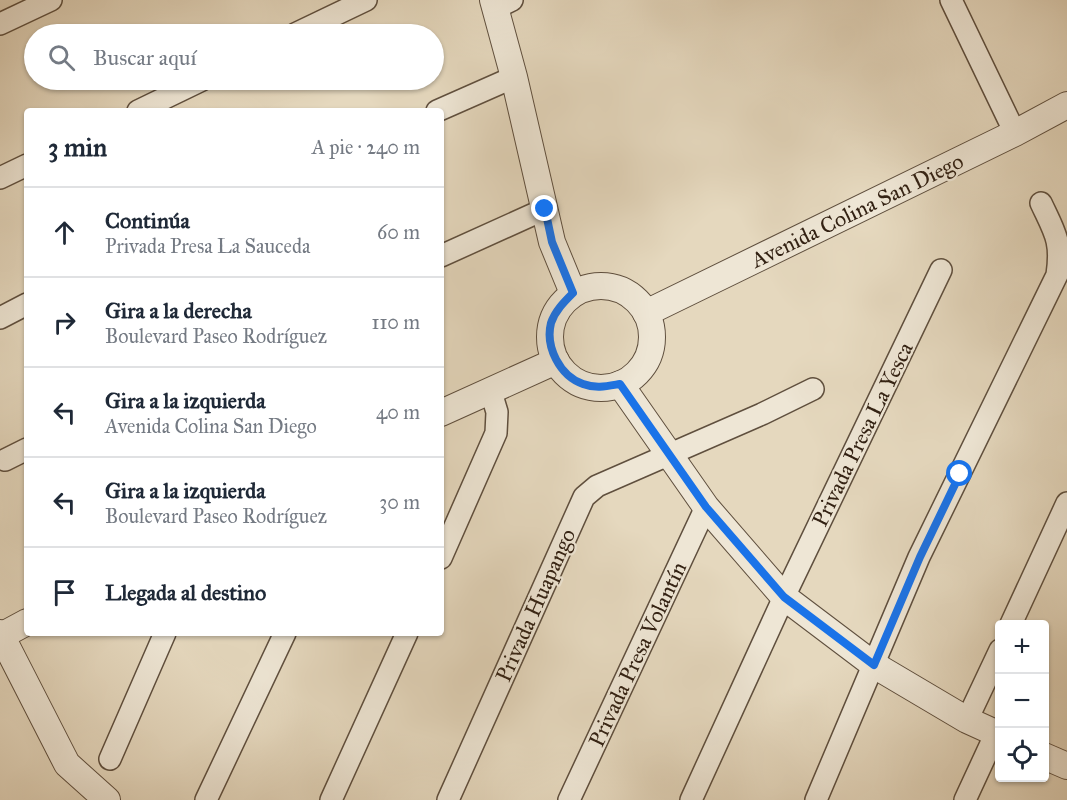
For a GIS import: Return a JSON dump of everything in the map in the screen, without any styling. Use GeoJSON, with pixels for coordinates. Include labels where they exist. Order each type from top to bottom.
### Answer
{"type":"FeatureCollection","features":[{"type":"Feature","properties":{"kind":"street"},"geometry":{"type":"LineString","coordinates":[[0,24],[51,0]]}},
{"type":"Feature","properties":{"kind":"street"},"geometry":{"type":"LineString","coordinates":[[316,24],[366,0]]}},
{"type":"Feature","properties":{"kind":"street"},"geometry":{"type":"LineString","coordinates":[[951,0],[1015,133]]}},
{"type":"Feature","properties":{"kind":"street"},"geometry":{"type":"LineString","coordinates":[[500,2],[513,77],[552,242],[573,293]]}},
{"type":"Feature","properties":{"kind":"street"},"geometry":{"type":"LineString","coordinates":[[444,108],[513,77]]}},
{"type":"Feature","properties":{"kind":"street"},"geometry":{"type":"LineString","coordinates":[[144,108],[181,90]]}},
{"type":"Feature","properties":{"kind":"street","name":"Avenida Colina San Diego"},"geometry":{"type":"LineString","coordinates":[[646,313],[1015,133],[1067,105]]}},
{"type":"Feature","properties":{"kind":"street"},"geometry":{"type":"LineString","coordinates":[[0,178],[24,166]]}},
{"type":"Feature","properties":{"kind":"street"},"geometry":{"type":"LineString","coordinates":[[816,800],[920,557],[1057,275],[1060,253],[1057,236],[1041,203]]}},
{"type":"Feature","properties":{"kind":"street"},"geometry":{"type":"LineString","coordinates":[[444,255],[545,209]]}},
{"type":"Feature","properties":{"kind":"street","name":"Privada Presa La Yesca"},"geometry":{"type":"LineString","coordinates":[[691,800],[784,597],[941,270]]}},
{"type":"Feature","properties":{"kind":"street"},"geometry":{"type":"LineString","coordinates":[[606,286],[622,290],[636,300],[646,313],[651,328],[651,345],[646,361],[636,374],[620,384],[602,388],[584,385],[567,375],[556,360],[550,342],[551,323],[560,306],[573,293],[589,287],[606,286]]}},
{"type":"Feature","properties":{"kind":"street"},"geometry":{"type":"LineString","coordinates":[[0,318],[24,306]]}},
{"type":"Feature","properties":{"kind":"street"},"geometry":{"type":"LineString","coordinates":[[444,412],[556,360]]}},
{"type":"Feature","properties":{"kind":"street"},"geometry":{"type":"LineString","coordinates":[[620,384],[706,507],[784,597],[874,665],[967,720],[995,733]]}},
{"type":"Feature","properties":{"kind":"street","name":"Privada Huapango"},"geometry":{"type":"LineString","coordinates":[[448,800],[584,497],[597,486],[668,453],[745,422],[813,389]]}},
{"type":"Feature","properties":{"kind":"street"},"geometry":{"type":"LineString","coordinates":[[444,551],[496,433],[497,412],[491,392]]}},
{"type":"Feature","properties":{"kind":"street"},"geometry":{"type":"LineString","coordinates":[[5,460],[24,450]]}},
{"type":"Feature","properties":{"kind":"street"},"geometry":{"type":"LineString","coordinates":[[1013,620],[1067,503]]}},
{"type":"Feature","properties":{"kind":"street","name":"Privada Presa Volantín"},"geometry":{"type":"LineString","coordinates":[[569,800],[706,507]]}},
{"type":"Feature","properties":{"kind":"street"},"geometry":{"type":"LineString","coordinates":[[24,623],[0,635],[67,764],[107,800]]}},
{"type":"Feature","properties":{"kind":"street"},"geometry":{"type":"LineString","coordinates":[[110,759],[164,636]]}},
{"type":"Feature","properties":{"kind":"street"},"geometry":{"type":"LineString","coordinates":[[206,800],[284,636]]}},
{"type":"Feature","properties":{"kind":"street"},"geometry":{"type":"LineString","coordinates":[[331,800],[406,636]]}},
{"type":"Feature","properties":{"kind":"street"},"geometry":{"type":"LineString","coordinates":[[967,720],[995,659]]}},
{"type":"Feature","properties":{"kind":"street"},"geometry":{"type":"LineString","coordinates":[[965,800],[995,740]]}},
{"type":"Feature","properties":{"kind":"street"},"geometry":{"type":"LineString","coordinates":[[1049,758],[1067,766]]}},
{"type":"Feature","properties":{"kind":"route"},"geometry":{"type":"LineString","coordinates":[[545,209],[552,242],[573,293],[560,306],[551,323],[550,342],[556,360],[567,375],[584,385],[602,388],[620,384],[706,507],[784,597],[874,665],[920,557],[960,474]]}}]}
